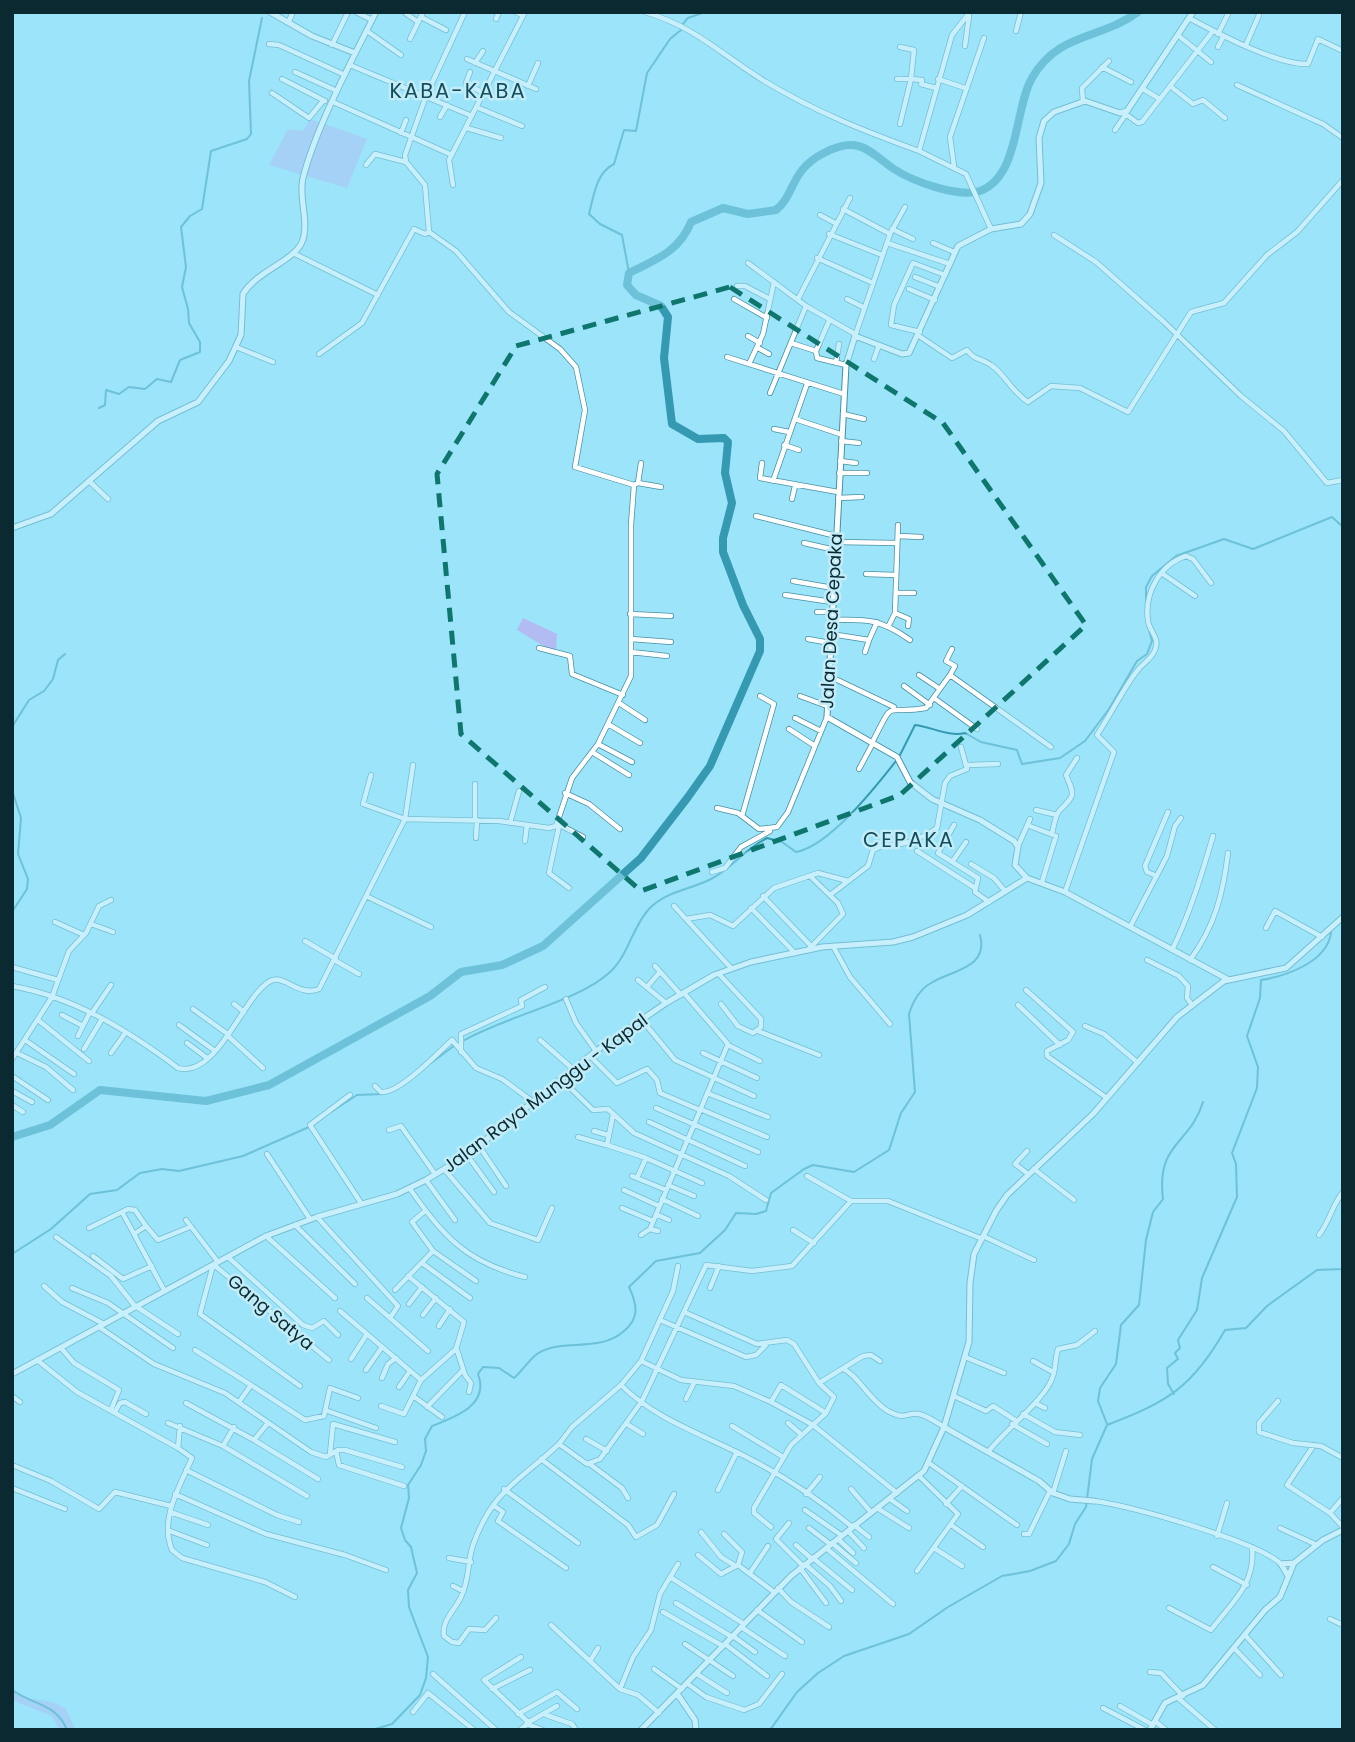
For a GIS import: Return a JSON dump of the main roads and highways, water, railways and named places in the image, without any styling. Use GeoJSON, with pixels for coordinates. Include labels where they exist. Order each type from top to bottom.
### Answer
{"type":"FeatureCollection","features":[{"type":"Feature","properties":{"kind":"waterway"},"geometry":{"type":"LineString","coordinates":[[682,25],[688,18],[705,12]]}},
{"type":"Feature","properties":{"kind":"waterway"},"geometry":{"type":"LineString","coordinates":[[12,1137],[50,1125],[100,1090],[206,1101],[269,1085],[430,996],[461,972],[502,965],[543,946],[641,858],[710,766],[760,651],[760,639],[743,605],[723,552],[723,538],[732,503],[725,473],[728,442],[724,438],[698,439],[672,424],[664,358],[668,317],[661,306],[636,295],[627,285],[629,273],[657,259],[673,247],[691,222],[723,208],[748,214],[776,210],[804,168],[822,154],[840,147],[854,145],[863,148],[902,174],[923,183],[960,192],[980,191],[993,183],[1009,157],[1026,91],[1042,63],[1067,44],[1109,28],[1138,12]]}},
{"type":"Feature","properties":{"kind":"waterway"},"geometry":{"type":"LineString","coordinates":[[99,408],[105,405],[106,390],[119,394],[129,387],[145,389],[157,379],[171,382],[180,360],[200,352],[200,342],[189,323],[182,287],[186,267],[181,227],[190,216],[202,209],[211,151],[247,139],[251,134],[249,81],[262,18]]}},
{"type":"Feature","properties":{"kind":"waterway"},"geometry":{"type":"LineString","coordinates":[[629,273],[622,235],[600,224],[589,214],[597,185],[603,173],[614,164],[624,130],[636,131],[647,73],[670,39],[681,30]]}},
{"type":"Feature","properties":{"kind":"waterway"},"geometry":{"type":"LineString","coordinates":[[1146,620],[1146,587],[1152,576],[1176,556],[1224,539],[1253,549],[1332,517],[1343,527]]}},
{"type":"Feature","properties":{"kind":"waterway"},"geometry":{"type":"LineString","coordinates":[[899,757],[915,725],[947,733],[965,733],[981,742],[1017,750],[1022,764],[1060,758],[1085,741],[1109,709],[1137,661],[1147,654],[1152,641],[1149,630]]}},
{"type":"Feature","properties":{"kind":"waterway"},"geometry":{"type":"LineString","coordinates":[[12,727],[29,700],[44,691],[53,679],[58,660],[65,654]]}},
{"type":"Feature","properties":{"kind":"waterway"},"geometry":{"type":"LineString","coordinates":[[463,1041],[595,983],[615,966],[643,916],[656,903],[671,894],[711,879],[767,838],[782,842],[796,852],[809,848],[850,815],[896,761]]}},
{"type":"Feature","properties":{"kind":"waterway"},"geometry":{"type":"LineString","coordinates":[[12,790],[21,818],[18,854],[28,879],[27,889],[12,912]]}},
{"type":"Feature","properties":{"kind":"waterway"},"geometry":{"type":"LineString","coordinates":[[1174,1394],[1168,1384],[1167,1368],[1178,1359],[1175,1353],[1180,1348],[1178,1340],[1197,1310],[1202,1278],[1237,1197],[1236,1164],[1232,1153],[1257,1088],[1258,1067],[1247,1036],[1260,998],[1261,980],[1304,966],[1322,952],[1331,932]]}},
{"type":"Feature","properties":{"kind":"waterway"},"geometry":{"type":"LineString","coordinates":[[372,1730],[392,1724],[420,1695],[426,1678],[428,1657],[409,1607],[408,1590],[417,1573],[411,1547],[401,1528],[409,1498],[408,1485],[421,1465],[426,1451],[425,1439],[432,1426],[460,1414],[475,1402],[480,1385],[478,1374],[483,1367],[499,1368],[514,1378],[534,1356],[547,1349],[592,1344],[614,1338],[629,1326],[635,1316],[634,1299],[629,1287],[656,1261],[700,1253],[725,1230],[736,1213],[756,1214],[766,1211],[771,1193],[804,1169],[813,1165],[854,1172],[889,1150],[901,1113],[915,1092],[909,1014],[912,1005],[927,986],[974,962],[979,955],[980,935]]}},
{"type":"Feature","properties":{"kind":"waterway"},"geometry":{"type":"LineString","coordinates":[[431,1063],[455,1045]]}},
{"type":"Feature","properties":{"kind":"waterway"},"geometry":{"type":"LineString","coordinates":[[331,1112],[357,1095],[383,1094]]}},
{"type":"Feature","properties":{"kind":"waterway"},"geometry":{"type":"LineString","coordinates":[[1107,1424],[1098,1401],[1100,1388],[1116,1364],[1121,1325],[1139,1305],[1146,1240],[1153,1212],[1163,1199],[1164,1166],[1197,1116],[1203,1102]]}},
{"type":"Feature","properties":{"kind":"waterway"},"geometry":{"type":"LineString","coordinates":[[12,1254],[51,1229],[90,1194],[117,1190],[140,1173],[162,1169],[179,1171],[243,1156],[309,1127]]}},
{"type":"Feature","properties":{"kind":"waterway"},"geometry":{"type":"LineString","coordinates":[[770,1730],[797,1692],[818,1673],[844,1656],[909,1634],[948,1607],[1002,1576],[1030,1571],[1056,1561],[1069,1544],[1075,1524],[1086,1507],[1092,1459],[1107,1425],[1146,1409],[1176,1391],[1201,1366],[1225,1330],[1246,1328],[1267,1306],[1317,1270],[1343,1269]]}},
{"type":"Feature","properties":{"kind":"waterway"},"geometry":{"type":"LineString","coordinates":[[12,1690],[57,1714],[67,1730]]}},
{"type":"Feature","properties":{"kind":"district","name":"KABA-KABA"},"geometry":{"type":"Point","coordinates":[458,90]}},
{"type":"Feature","properties":{"kind":"district","name":"CEPAKA"},"geometry":{"type":"Point","coordinates":[909,839]}}]}
